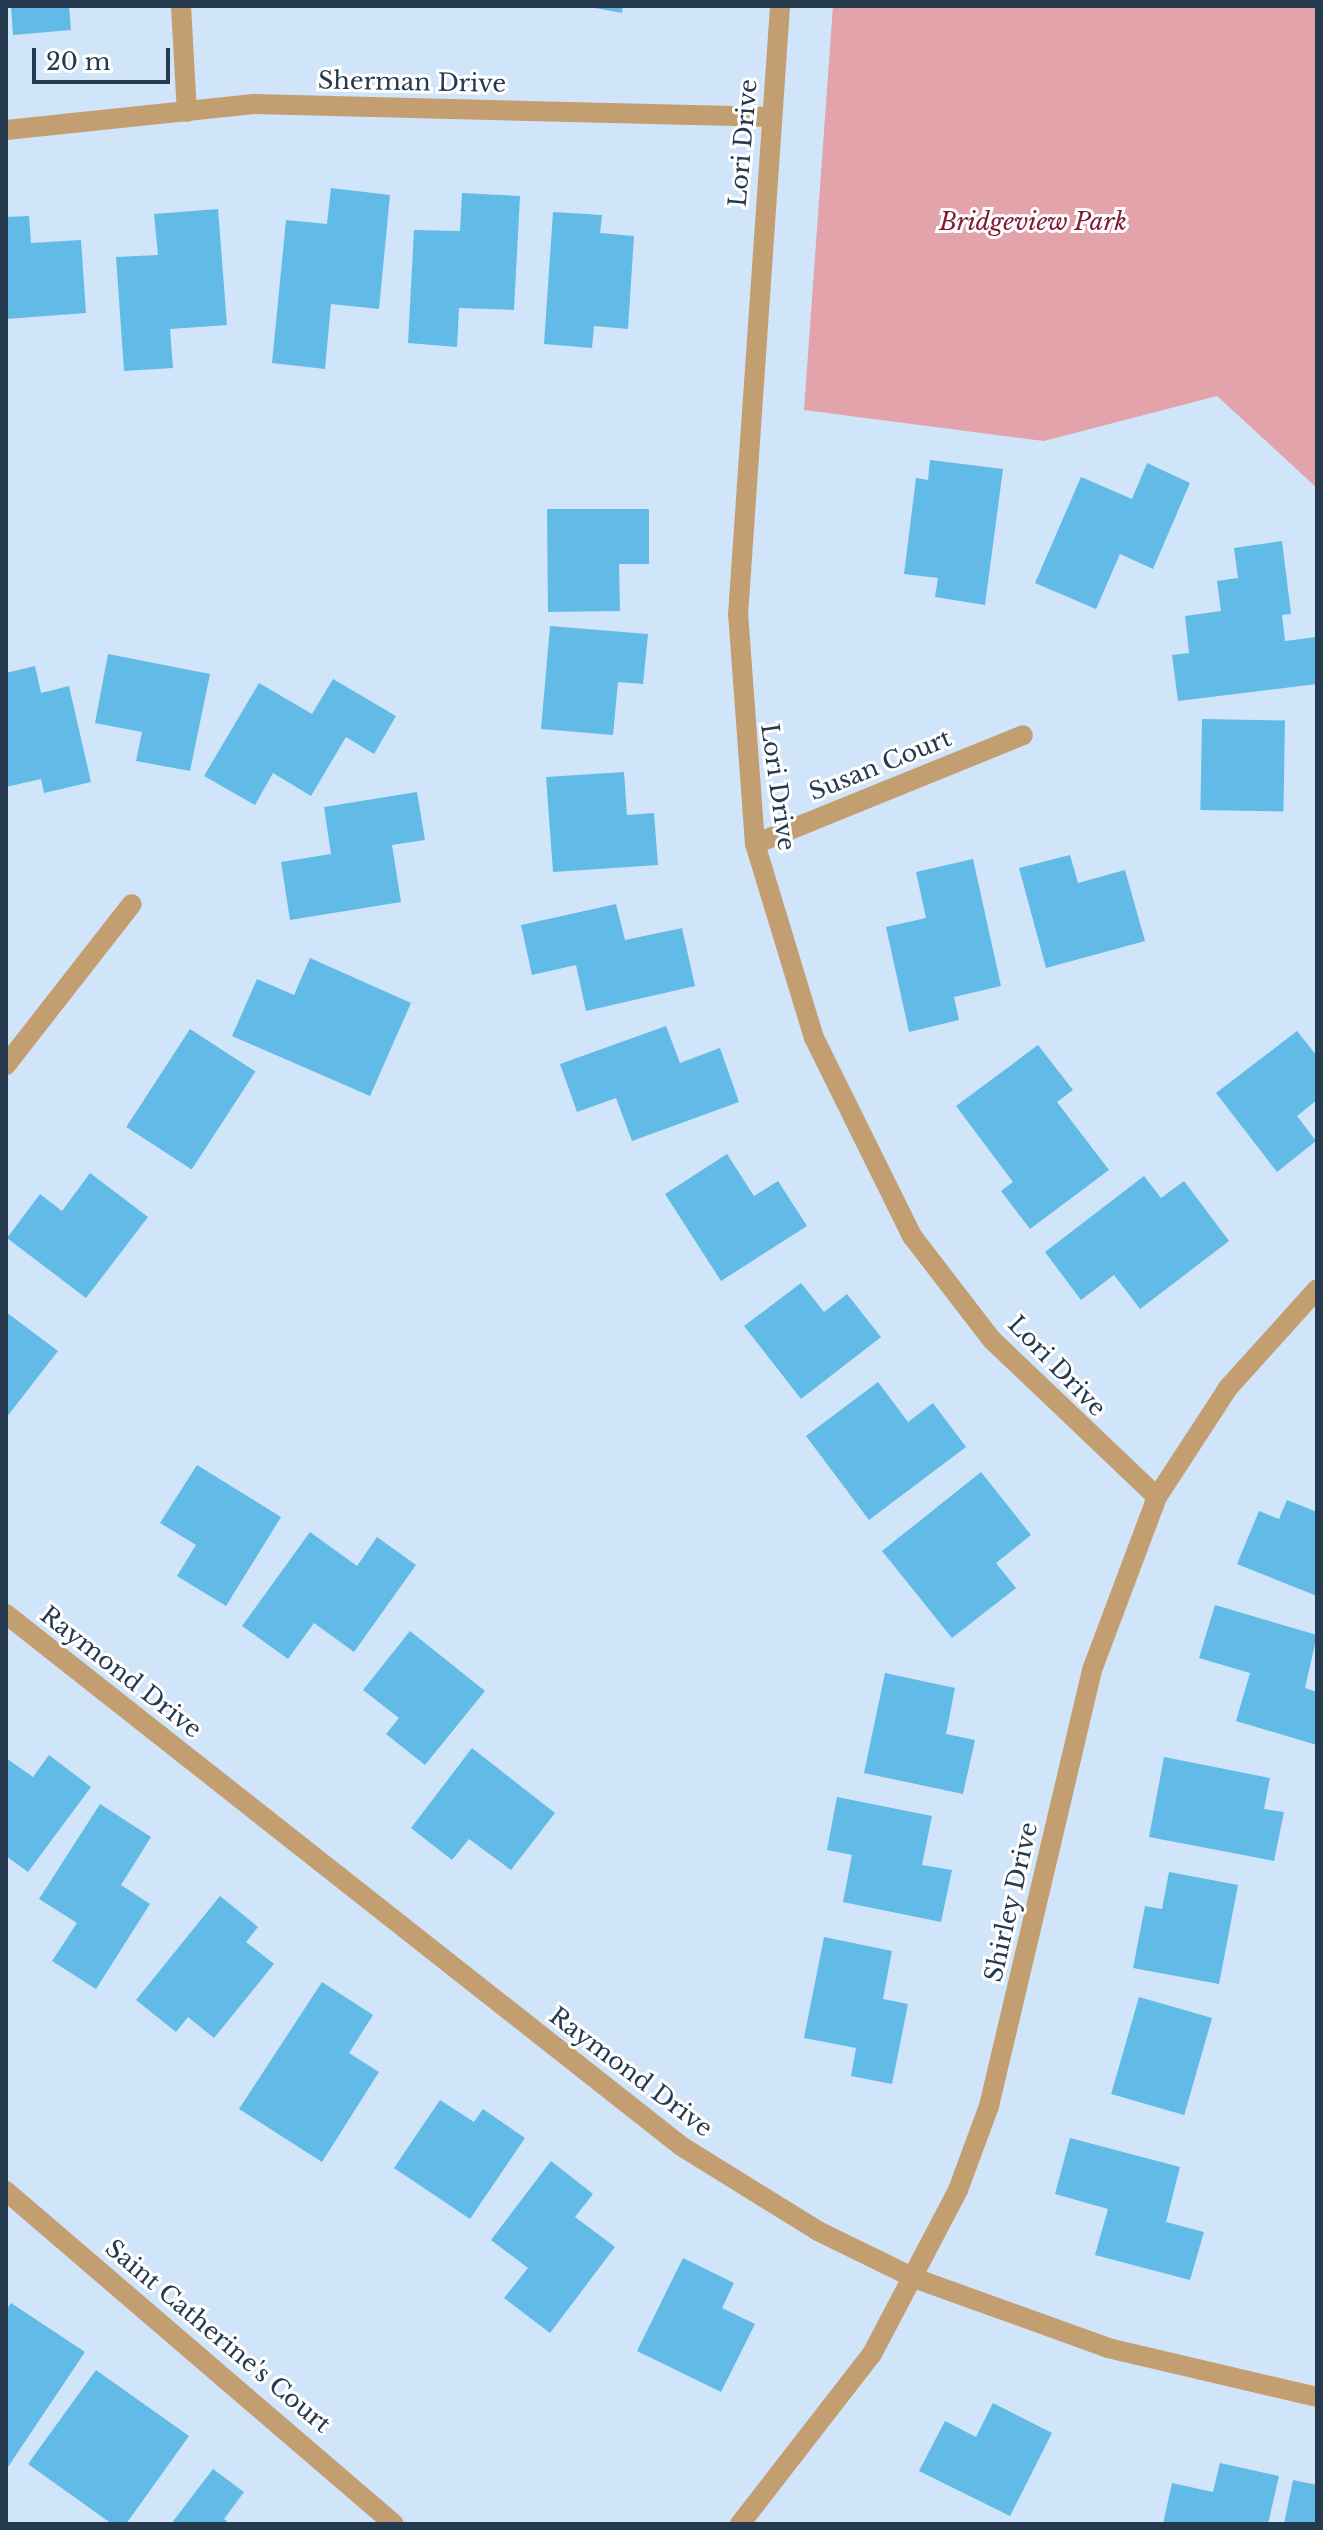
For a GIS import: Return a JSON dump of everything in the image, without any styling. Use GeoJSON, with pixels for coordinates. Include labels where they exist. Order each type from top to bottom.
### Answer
{"type":"FeatureCollection","features":[{"type":"Feature","properties":{"kind":"street"},"geometry":{"type":"LineString","coordinates":[[181,6],[187,112]]}},
{"type":"Feature","properties":{"kind":"street","name":"Lori Drive"},"geometry":{"type":"LineString","coordinates":[[780,6],[738,615],[755,844],[814,1038],[912,1236],[992,1340],[1157,1497]]}},
{"type":"Feature","properties":{"kind":"street","name":"Sherman Drive"},"geometry":{"type":"LineString","coordinates":[[6,130],[254,104],[770,117]]}},
{"type":"Feature","properties":{"kind":"street","name":"Susan Court"},"geometry":{"type":"LineString","coordinates":[[755,844],[1023,735]]}},
{"type":"Feature","properties":{"kind":"street"},"geometry":{"type":"LineString","coordinates":[[6,1065],[132,904]]}},
{"type":"Feature","properties":{"kind":"street","name":"Shirley Drive"},"geometry":{"type":"LineString","coordinates":[[740,2524],[816,2435],[914,2278],[989,2106],[1092,1670],[1157,1497],[1228,1388],[1317,1289]]}},
{"type":"Feature","properties":{"kind":"street","name":"Raymond Drive"},"geometry":{"type":"LineString","coordinates":[[6,1614],[681,2146],[818,2231],[914,2278],[1108,2348],[1317,2397]]}},
{"type":"Feature","properties":{"kind":"street","name":"Saint Catherine's Court"},"geometry":{"type":"LineString","coordinates":[[6,2191],[394,2524]]}},
{"type":"Feature","properties":{"kind":"green space","name":"Bridgeview Park"},"geometry":{"type":"Polygon","coordinates":[[[833,6],[1317,6],[1317,488],[1217,396],[1044,441],[804,410],[833,6]]]}},
{"type":"Feature","properties":{"kind":"building"},"geometry":{"type":"Polygon","coordinates":[[[11,6],[69,6],[71,30],[13,35],[11,6]]]}},
{"type":"Feature","properties":{"kind":"building"},"geometry":{"type":"Polygon","coordinates":[[[584,6],[623,6],[622,13],[584,6]]]}},
{"type":"Feature","properties":{"kind":"building"},"geometry":{"type":"Polygon","coordinates":[[[331,188],[390,195],[379,309],[331,304],[325,369],[272,363],[286,220],[327,224],[331,188]]]}},
{"type":"Feature","properties":{"kind":"building"},"geometry":{"type":"Polygon","coordinates":[[[462,193],[520,196],[514,310],[459,308],[457,347],[408,343],[414,230],[460,231],[462,193]]]}},
{"type":"Feature","properties":{"kind":"building"},"geometry":{"type":"Polygon","coordinates":[[[218,209],[227,325],[170,329],[173,368],[124,371],[116,257],[158,255],[154,214],[218,209]]]}},
{"type":"Feature","properties":{"kind":"building"},"geometry":{"type":"Polygon","coordinates":[[[553,212],[602,215],[600,233],[634,236],[628,329],[594,326],[592,348],[544,344],[553,212]]]}},
{"type":"Feature","properties":{"kind":"building"},"geometry":{"type":"Polygon","coordinates":[[[29,216],[31,243],[81,240],[86,313],[6,319],[6,217],[29,216]]]}},
{"type":"Feature","properties":{"kind":"building"},"geometry":{"type":"Polygon","coordinates":[[[930,460],[1003,469],[985,605],[935,597],[938,578],[904,574],[916,478],[928,480],[930,460]]]}},
{"type":"Feature","properties":{"kind":"building"},"geometry":{"type":"Polygon","coordinates":[[[1147,463],[1190,483],[1153,569],[1120,554],[1096,609],[1035,583],[1081,477],[1132,499],[1147,463]]]}},
{"type":"Feature","properties":{"kind":"building"},"geometry":{"type":"Polygon","coordinates":[[[547,509],[649,509],[649,564],[619,564],[620,611],[548,612],[547,509]]]}},
{"type":"Feature","properties":{"kind":"building"},"geometry":{"type":"Polygon","coordinates":[[[1282,541],[1291,614],[1282,615],[1285,641],[1317,637],[1317,684],[1178,701],[1172,655],[1189,653],[1185,616],[1221,611],[1217,581],[1238,578],[1234,548],[1282,541]]]}},
{"type":"Feature","properties":{"kind":"building"},"geometry":{"type":"Polygon","coordinates":[[[550,626],[648,634],[643,684],[618,682],[613,735],[541,729],[550,626]]]}},
{"type":"Feature","properties":{"kind":"building"},"geometry":{"type":"Polygon","coordinates":[[[108,654],[210,674],[190,771],[136,761],[142,732],[95,723],[108,654]]]}},
{"type":"Feature","properties":{"kind":"building"},"geometry":{"type":"Polygon","coordinates":[[[35,666],[41,693],[69,686],[91,782],[44,793],[41,779],[6,787],[6,673],[35,666]]]}},
{"type":"Feature","properties":{"kind":"building"},"geometry":{"type":"Polygon","coordinates":[[[333,679],[396,716],[374,754],[346,737],[311,796],[273,773],[255,805],[204,776],[259,683],[312,714],[333,679]]]}},
{"type":"Feature","properties":{"kind":"building"},"geometry":{"type":"Polygon","coordinates":[[[1202,719],[1285,720],[1283,811],[1200,810],[1202,719]]]}},
{"type":"Feature","properties":{"kind":"building"},"geometry":{"type":"Polygon","coordinates":[[[624,772],[627,815],[654,813],[658,865],[553,872],[546,777],[624,772]]]}},
{"type":"Feature","properties":{"kind":"building"},"geometry":{"type":"Polygon","coordinates":[[[417,792],[425,840],[392,845],[401,902],[290,920],[281,862],[331,854],[324,807],[417,792]]]}},
{"type":"Feature","properties":{"kind":"building"},"geometry":{"type":"Polygon","coordinates":[[[1070,855],[1078,883],[1125,870],[1145,941],[1046,968],[1019,868],[1070,855]]]}},
{"type":"Feature","properties":{"kind":"building"},"geometry":{"type":"Polygon","coordinates":[[[973,859],[1001,986],[954,997],[959,1020],[909,1032],[886,927],[926,918],[916,872],[973,859]]]}},
{"type":"Feature","properties":{"kind":"building"},"geometry":{"type":"Polygon","coordinates":[[[616,904],[625,940],[682,928],[695,986],[586,1011],[576,965],[532,975],[521,925],[616,904]]]}},
{"type":"Feature","properties":{"kind":"building"},"geometry":{"type":"Polygon","coordinates":[[[310,958],[411,1003],[370,1096],[232,1036],[257,979],[294,995],[310,958]]]}},
{"type":"Feature","properties":{"kind":"building"},"geometry":{"type":"Polygon","coordinates":[[[666,1026],[680,1063],[720,1048],[739,1102],[632,1141],[616,1098],[577,1112],[560,1064],[666,1026]]]}},
{"type":"Feature","properties":{"kind":"building"},"geometry":{"type":"Polygon","coordinates":[[[190,1029],[255,1071],[192,1170],[126,1127],[190,1029]]]}},
{"type":"Feature","properties":{"kind":"building"},"geometry":{"type":"Polygon","coordinates":[[[1297,1031],[1317,1056],[1317,1100],[1297,1116],[1316,1141],[1277,1172],[1216,1093],[1297,1031]]]}},
{"type":"Feature","properties":{"kind":"building"},"geometry":{"type":"Polygon","coordinates":[[[1038,1045],[1073,1090],[1057,1102],[1109,1170],[1030,1229],[1001,1191],[1013,1182],[956,1106],[1038,1045]]]}},
{"type":"Feature","properties":{"kind":"building"},"geometry":{"type":"Polygon","coordinates":[[[727,1154],[754,1196],[778,1181],[807,1226],[721,1281],[665,1194],[727,1154]]]}},
{"type":"Feature","properties":{"kind":"building"},"geometry":{"type":"Polygon","coordinates":[[[90,1173],[148,1217],[86,1298],[7,1238],[40,1194],[62,1211],[90,1173]]]}},
{"type":"Feature","properties":{"kind":"building"},"geometry":{"type":"Polygon","coordinates":[[[1144,1176],[1161,1198],[1184,1181],[1229,1241],[1140,1309],[1114,1275],[1081,1300],[1045,1252],[1144,1176]]]}},
{"type":"Feature","properties":{"kind":"building"},"geometry":{"type":"Polygon","coordinates":[[[801,1283],[824,1312],[847,1294],[881,1337],[801,1399],[744,1326],[801,1283]]]}},
{"type":"Feature","properties":{"kind":"building"},"geometry":{"type":"Polygon","coordinates":[[[6,1312],[58,1351],[6,1418],[6,1312]]]}},
{"type":"Feature","properties":{"kind":"building"},"geometry":{"type":"Polygon","coordinates":[[[878,1382],[908,1422],[933,1403],[966,1447],[869,1520],[806,1436],[878,1382]]]}},
{"type":"Feature","properties":{"kind":"building"},"geometry":{"type":"Polygon","coordinates":[[[197,1465],[281,1517],[226,1606],[177,1576],[196,1545],[160,1523],[197,1465]]]}},
{"type":"Feature","properties":{"kind":"building"},"geometry":{"type":"Polygon","coordinates":[[[981,1472],[1031,1535],[996,1563],[1016,1588],[952,1638],[882,1551],[981,1472]]]}},
{"type":"Feature","properties":{"kind":"building"},"geometry":{"type":"Polygon","coordinates":[[[1287,1500],[1317,1512],[1317,1596],[1237,1564],[1259,1511],[1279,1519],[1287,1500]]]}},
{"type":"Feature","properties":{"kind":"building"},"geometry":{"type":"Polygon","coordinates":[[[310,1532],[357,1566],[377,1537],[416,1565],[354,1652],[314,1623],[288,1659],[242,1626],[310,1532]]]}},
{"type":"Feature","properties":{"kind":"building"},"geometry":{"type":"Polygon","coordinates":[[[1215,1605],[1317,1635],[1305,1688],[1317,1692],[1317,1745],[1236,1721],[1250,1673],[1199,1658],[1215,1605]]]}},
{"type":"Feature","properties":{"kind":"building"},"geometry":{"type":"Polygon","coordinates":[[[410,1631],[485,1691],[425,1765],[386,1734],[399,1718],[363,1690],[410,1631]]]}},
{"type":"Feature","properties":{"kind":"building"},"geometry":{"type":"Polygon","coordinates":[[[885,1673],[955,1688],[946,1734],[975,1740],[963,1794],[864,1773],[885,1673]]]}},
{"type":"Feature","properties":{"kind":"building"},"geometry":{"type":"Polygon","coordinates":[[[472,1748],[555,1813],[511,1870],[469,1839],[452,1860],[411,1828],[472,1748]]]}},
{"type":"Feature","properties":{"kind":"building"},"geometry":{"type":"Polygon","coordinates":[[[49,1755],[91,1787],[28,1872],[6,1856],[6,1758],[33,1777],[49,1755]]]}},
{"type":"Feature","properties":{"kind":"building"},"geometry":{"type":"Polygon","coordinates":[[[1164,1757],[1270,1778],[1264,1809],[1284,1812],[1274,1861],[1149,1837],[1164,1757]]]}},
{"type":"Feature","properties":{"kind":"building"},"geometry":{"type":"Polygon","coordinates":[[[837,1797],[932,1816],[922,1865],[952,1870],[941,1922],[843,1902],[852,1855],[827,1850],[837,1797]]]}},
{"type":"Feature","properties":{"kind":"building"},"geometry":{"type":"Polygon","coordinates":[[[100,1804],[151,1837],[121,1885],[150,1904],[96,1989],[52,1961],[77,1923],[39,1899],[100,1804]]]}},
{"type":"Feature","properties":{"kind":"building"},"geometry":{"type":"Polygon","coordinates":[[[1169,1872],[1238,1885],[1219,1984],[1133,1968],[1145,1906],[1162,1909],[1169,1872]]]}},
{"type":"Feature","properties":{"kind":"building"},"geometry":{"type":"Polygon","coordinates":[[[220,1896],[258,1927],[246,1942],[274,1964],[214,2038],[188,2017],[176,2032],[136,2000],[220,1896]]]}},
{"type":"Feature","properties":{"kind":"building"},"geometry":{"type":"Polygon","coordinates":[[[824,1937],[892,1951],[883,1999],[908,2004],[892,2084],[851,2076],[856,2048],[804,2038],[824,1937]]]}},
{"type":"Feature","properties":{"kind":"building"},"geometry":{"type":"Polygon","coordinates":[[[322,1982],[373,2015],[349,2053],[379,2072],[322,2162],[239,2109],[322,1982]]]}},
{"type":"Feature","properties":{"kind":"building"},"geometry":{"type":"Polygon","coordinates":[[[1139,1997],[1212,2018],[1184,2115],[1111,2094],[1139,1997]]]}},
{"type":"Feature","properties":{"kind":"building"},"geometry":{"type":"Polygon","coordinates":[[[440,2100],[474,2122],[483,2109],[525,2138],[470,2219],[394,2168],[440,2100]]]}},
{"type":"Feature","properties":{"kind":"building"},"geometry":{"type":"Polygon","coordinates":[[[1070,2138],[1180,2167],[1166,2222],[1204,2232],[1190,2280],[1095,2255],[1108,2209],[1055,2194],[1070,2138]]]}},
{"type":"Feature","properties":{"kind":"building"},"geometry":{"type":"Polygon","coordinates":[[[551,2161],[593,2194],[575,2217],[615,2247],[550,2333],[504,2298],[528,2268],[491,2240],[551,2161]]]}},
{"type":"Feature","properties":{"kind":"building"},"geometry":{"type":"Polygon","coordinates":[[[683,2258],[734,2283],[722,2308],[755,2324],[721,2392],[637,2351],[683,2258]]]}},
{"type":"Feature","properties":{"kind":"building"},"geometry":{"type":"Polygon","coordinates":[[[11,2303],[85,2352],[6,2470],[6,2310],[11,2303]]]}},
{"type":"Feature","properties":{"kind":"building"},"geometry":{"type":"Polygon","coordinates":[[[96,2370],[189,2436],[126,2524],[112,2524],[28,2464],[96,2370]]]}},
{"type":"Feature","properties":{"kind":"building"},"geometry":{"type":"Polygon","coordinates":[[[993,2403],[1052,2433],[1010,2516],[919,2471],[945,2421],[976,2437],[993,2403]]]}},
{"type":"Feature","properties":{"kind":"building"},"geometry":{"type":"Polygon","coordinates":[[[1220,2463],[1279,2476],[1268,2524],[1163,2524],[1172,2483],[1213,2492],[1220,2463]]]}},
{"type":"Feature","properties":{"kind":"building"},"geometry":{"type":"Polygon","coordinates":[[[213,2469],[244,2492],[224,2519],[230,2524],[171,2524],[213,2469]]]}},
{"type":"Feature","properties":{"kind":"building"},"geometry":{"type":"Polygon","coordinates":[[[1293,2480],[1317,2485],[1317,2524],[1284,2524],[1293,2480]]]}}]}
